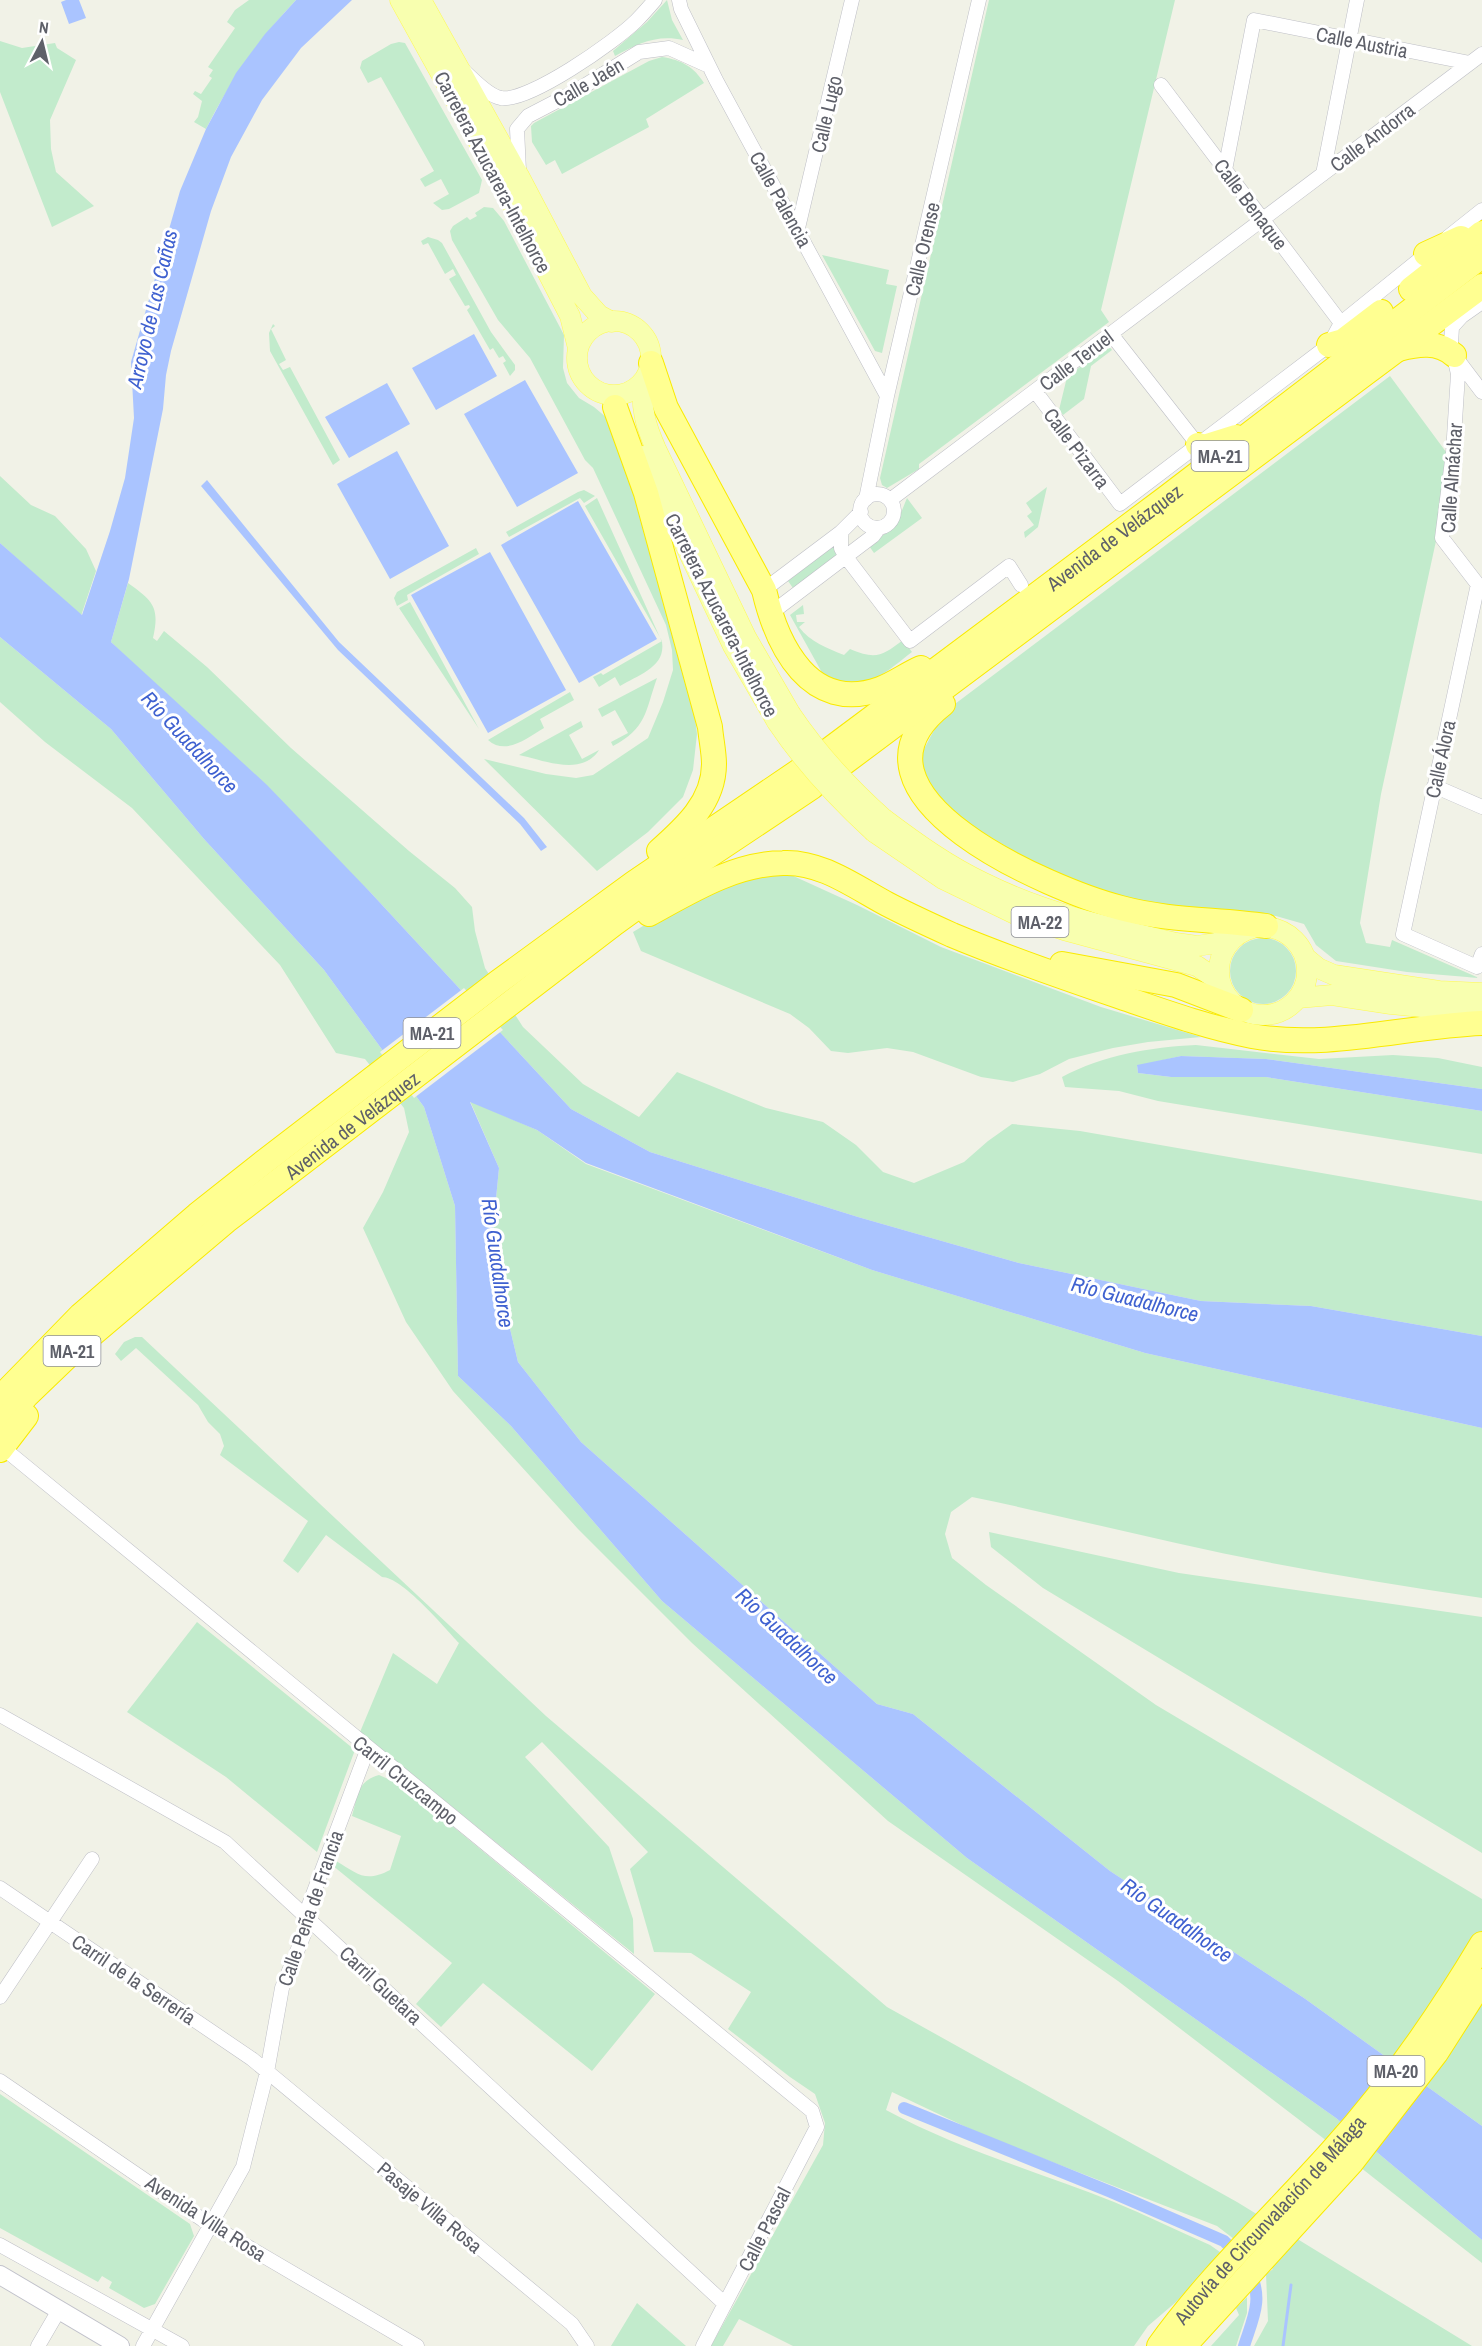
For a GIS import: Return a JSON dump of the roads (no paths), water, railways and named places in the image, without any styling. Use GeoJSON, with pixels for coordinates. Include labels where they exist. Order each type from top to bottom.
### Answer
{"type":"FeatureCollection","features":[{"type":"Feature","properties":{"kind":"highway"},"geometry":{"type":"LineString","coordinates":[[1426,254],[1482,231]]}},
{"type":"Feature","properties":{"kind":"highway"},"geometry":{"type":"LineString","coordinates":[[1329,345],[1342,341],[1386,309],[1482,231]]}},
{"type":"Feature","properties":{"kind":"highway","name":"Avenida de Velázquez"},"geometry":{"type":"LineString","coordinates":[[820,768],[956,653],[1482,255]]}},
{"type":"Feature","properties":{"kind":"highway"},"geometry":{"type":"LineString","coordinates":[[1462,316],[1479,293]]}},
{"type":"Feature","properties":{"kind":"highway","name":"Avenida de Velázquez"},"geometry":{"type":"LineString","coordinates":[[0,1398],[81,1315],[197,1215],[496,983],[608,914],[1034,624],[1397,350],[1479,293]]}},
{"type":"Feature","properties":{"kind":"highway"},"geometry":{"type":"LineString","coordinates":[[1397,350],[1415,345],[1433,345],[1447,348],[1454,355]]}},
{"type":"Feature","properties":{"kind":"highway"},"geometry":{"type":"LineString","coordinates":[[647,372],[764,590],[770,614],[782,644],[801,673],[815,683],[854,695],[881,689],[907,673],[956,653]]}},
{"type":"Feature","properties":{"kind":"highway"},"geometry":{"type":"LineString","coordinates":[[608,914],[659,850],[690,823],[707,797],[714,765],[710,727],[646,493],[609,401]]}},
{"type":"Feature","properties":{"kind":"highway"},"geometry":{"type":"LineString","coordinates":[[1198,445],[1204,447],[1252,431]]}},
{"type":"Feature","properties":{"kind":"highway"},"geometry":{"type":"LineString","coordinates":[[1034,624],[1016,647],[931,714],[921,726],[913,741],[912,773],[918,789],[929,805],[974,841],[1008,863],[1048,883],[1088,899],[1148,915],[1266,926]]}},
{"type":"Feature","properties":{"kind":"highway"},"geometry":{"type":"LineString","coordinates":[[608,914],[689,892],[732,872],[764,864],[785,862],[829,872],[888,905],[1006,958],[1217,1028],[1255,1036],[1311,1040],[1482,1023]]}},
{"type":"Feature","properties":{"kind":"highway","name":"Avenida de Velázquez"},"geometry":{"type":"LineString","coordinates":[[1,1441],[67,1370],[140,1304],[152,1283],[226,1221],[581,950],[606,941],[608,914]]}},
{"type":"Feature","properties":{"kind":"highway"},"geometry":{"type":"LineString","coordinates":[[950,934],[1038,959],[1176,985],[1241,1010]]}},
{"type":"Feature","properties":{"kind":"highway","name":"Autovía de Circunvalación de Málaga"},"geometry":{"type":"LineString","coordinates":[[1184,2346],[1193,2319],[1367,2109],[1418,2040],[1482,1944]]}},
{"type":"Feature","properties":{"kind":"highway","name":"Autovía de Circunvalación de Málaga"},"geometry":{"type":"LineString","coordinates":[[1159,2346],[1193,2319],[1351,2163],[1436,2053],[1482,1981]]}},
{"type":"Feature","properties":{"kind":"main road","name":"Carretera Azucarera-Intelhorce"},"geometry":{"type":"LineString","coordinates":[[400,0],[504,189],[570,316],[578,348]]}},
{"type":"Feature","properties":{"kind":"main road","name":"Carretera Azucarera-Intelhorce"},"geometry":{"type":"LineString","coordinates":[[421,0],[519,176],[582,296],[599,315],[612,322]]}},
{"type":"Feature","properties":{"kind":"main road"},"geometry":{"type":"LineString","coordinates":[[612,322],[624,323],[637,330],[646,341],[651,354],[647,372],[632,391],[618,395],[609,401],[590,387],[581,376],[577,362],[578,348],[585,335],[596,326],[612,322]]}},
{"type":"Feature","properties":{"kind":"main road","name":"Carretera Azucarera-Intelhorce"},"geometry":{"type":"LineString","coordinates":[[647,372],[641,401],[644,421],[783,718]]}},
{"type":"Feature","properties":{"kind":"main road","name":"Carretera Azucarera-Intelhorce"},"geometry":{"type":"LineString","coordinates":[[609,401],[630,427],[733,646],[820,768],[850,789],[879,826],[943,879],[1015,914],[1064,930],[1197,966],[1219,981]]}},
{"type":"Feature","properties":{"kind":"main road","name":"Carretera Azucarera-Intelhorce"},"geometry":{"type":"LineString","coordinates":[[879,826],[1006,893],[1044,908],[1176,943],[1197,946],[1229,941]]}},
{"type":"Feature","properties":{"kind":"main road"},"geometry":{"type":"LineString","coordinates":[[1266,926],[1290,936],[1306,958],[1318,968],[1334,975],[1439,991],[1482,993]]}},
{"type":"Feature","properties":{"kind":"main road","name":"MA-22"},"geometry":{"type":"LineString","coordinates":[[1229,941],[1254,927],[1266,926]]}},
{"type":"Feature","properties":{"kind":"main road"},"geometry":{"type":"LineString","coordinates":[[1219,981],[1219,959],[1229,941]]}},
{"type":"Feature","properties":{"kind":"main road"},"geometry":{"type":"LineString","coordinates":[[1241,1010],[1257,1015],[1272,1015],[1287,1009],[1303,990],[1308,972],[1306,958]]}},
{"type":"Feature","properties":{"kind":"main road","name":"MA-22"},"geometry":{"type":"LineString","coordinates":[[1219,981],[1230,1001],[1241,1010]]}},
{"type":"Feature","properties":{"kind":"main road"},"geometry":{"type":"LineString","coordinates":[[1298,998],[1332,995],[1391,1005],[1482,1013]]}},
{"type":"Feature","properties":{"kind":"street","name":"Calle Jaén"},"geometry":{"type":"LineString","coordinates":[[458,66],[486,90],[500,98],[513,98],[539,88],[592,56],[635,22],[655,0]]}},
{"type":"Feature","properties":{"kind":"street","name":"Calle Palencia"},"geometry":{"type":"LineString","coordinates":[[679,0],[708,66],[798,228],[836,304],[887,396]]}},
{"type":"Feature","properties":{"kind":"street","name":"Calle Lugo"},"geometry":{"type":"LineString","coordinates":[[798,228],[852,0]]}},
{"type":"Feature","properties":{"kind":"street","name":"Calle Orense"},"geometry":{"type":"LineString","coordinates":[[866,499],[887,396],[979,0]]}},
{"type":"Feature","properties":{"kind":"street"},"geometry":{"type":"LineString","coordinates":[[1323,174],[1357,0]]}},
{"type":"Feature","properties":{"kind":"street","name":"Calle Austria"},"geometry":{"type":"LineString","coordinates":[[1225,170],[1254,20],[1470,63]]}},
{"type":"Feature","properties":{"kind":"street","name":"Calle Jaén"},"geometry":{"type":"LineString","coordinates":[[519,176],[517,129],[528,116],[576,91],[639,52],[669,48],[708,66]]}},
{"type":"Feature","properties":{"kind":"street","name":"Calle Andorra"},"geometry":{"type":"LineString","coordinates":[[1262,220],[1482,54]]}},
{"type":"Feature","properties":{"kind":"street","name":"Calle Benaque"},"geometry":{"type":"LineString","coordinates":[[1161,85],[1341,323]]}},
{"type":"Feature","properties":{"kind":"street","name":"Avenida de Velázquez"},"geometry":{"type":"LineString","coordinates":[[1120,504],[1329,345],[1341,323],[1482,210]]}},
{"type":"Feature","properties":{"kind":"street","name":"Calle Teruel"},"geometry":{"type":"LineString","coordinates":[[890,500],[1262,220]]}},
{"type":"Feature","properties":{"kind":"street","name":"Calle Almáchar"},"geometry":{"type":"LineString","coordinates":[[1462,316],[1452,327],[1458,375],[1454,453],[1442,538],[1480,587]]}},
{"type":"Feature","properties":{"kind":"street"},"geometry":{"type":"LineString","coordinates":[[1111,334],[1198,445]]}},
{"type":"Feature","properties":{"kind":"street"},"geometry":{"type":"LineString","coordinates":[[1454,355],[1482,392]]}},
{"type":"Feature","properties":{"kind":"street","name":"Calle Pizarra"},"geometry":{"type":"LineString","coordinates":[[1035,391],[1120,504]]}},
{"type":"Feature","properties":{"kind":"street"},"geometry":{"type":"LineString","coordinates":[[764,590],[841,532],[861,512],[866,499],[876,494],[886,496],[890,500],[894,510],[892,519],[770,614]]}},
{"type":"Feature","properties":{"kind":"street"},"geometry":{"type":"LineString","coordinates":[[861,512],[865,522],[879,528]]}},
{"type":"Feature","properties":{"kind":"street"},"geometry":{"type":"LineString","coordinates":[[841,532],[841,548],[846,557],[910,641],[1009,566],[1021,585]]}},
{"type":"Feature","properties":{"kind":"street","name":"Calle Álora"},"geometry":{"type":"LineString","coordinates":[[1480,587],[1402,934],[1477,967],[1482,954]]}},
{"type":"Feature","properties":{"kind":"street"},"geometry":{"type":"LineString","coordinates":[[1434,786],[1482,807]]}},
{"type":"Feature","properties":{"kind":"street","name":"Carril Cruzcampo"},"geometry":{"type":"LineString","coordinates":[[1,1441],[368,1748],[812,2111]]}},
{"type":"Feature","properties":{"kind":"street","name":"Carril Guetara"},"geometry":{"type":"LineString","coordinates":[[0,1715],[225,1842],[725,2304]]}},
{"type":"Feature","properties":{"kind":"street","name":"Calle Peña de Francia"},"geometry":{"type":"LineString","coordinates":[[143,2346],[209,2224],[243,2167],[267,2072],[282,1988],[305,1932],[309,1905],[368,1748]]}},
{"type":"Feature","properties":{"kind":"street"},"geometry":{"type":"LineString","coordinates":[[0,1997],[92,1859]]}},
{"type":"Feature","properties":{"kind":"street","name":"Carril de la Serrería"},"geometry":{"type":"LineString","coordinates":[[0,1888],[252,2059],[267,2072]]}},
{"type":"Feature","properties":{"kind":"street","name":"Pasaje Villa Rosa"},"geometry":{"type":"LineString","coordinates":[[267,2072],[572,2324],[587,2346]]}},
{"type":"Feature","properties":{"kind":"street","name":"Avenida Villa Rosa"},"geometry":{"type":"LineString","coordinates":[[0,2081],[209,2224],[417,2346]]}},
{"type":"Feature","properties":{"kind":"street","name":"Calle Pascal"},"geometry":{"type":"LineString","coordinates":[[703,2346],[817,2127],[812,2111]]}},
{"type":"Feature","properties":{"kind":"street"},"geometry":{"type":"LineString","coordinates":[[0,2245],[182,2346]]}},
{"type":"Feature","properties":{"kind":"street"},"geometry":{"type":"LineString","coordinates":[[0,2275],[120,2346]]}},
{"type":"Feature","properties":{"kind":"street"},"geometry":{"type":"LineString","coordinates":[[38,2346],[59,2310]]}},
{"type":"Feature","properties":{"kind":"water"},"geometry":{"type":"Polygon","coordinates":[[[79,0],[86,18],[69,24],[61,2],[79,0]]]}},
{"type":"Feature","properties":{"kind":"water"},"geometry":{"type":"Polygon","coordinates":[[[296,0],[352,0],[301,48],[262,100],[231,157],[211,211],[171,351],[163,409],[129,579],[111,642],[267,785],[371,893],[571,1109],[650,1152],[858,1217],[1019,1263],[1201,1301],[1311,1306],[1482,1336],[1482,1428],[1145,1353],[872,1270],[586,1163],[537,1130],[470,1102],[499,1168],[491,1250],[518,1362],[581,1442],[877,1704],[913,1714],[1110,1871],[1304,1998],[1482,2126],[1482,2240],[1336,2118],[967,1858],[662,1601],[511,1426],[458,1376],[455,1206],[424,1107],[324,970],[204,839],[111,729],[0,637],[0,543],[82,615],[125,478],[134,418],[131,362],[180,191],[206,129],[236,73],[265,34],[296,0]]]}},
{"type":"Feature","properties":{"kind":"water"},"geometry":{"type":"Polygon","coordinates":[[[474,334],[497,376],[436,410],[412,368],[474,334]]]}},
{"type":"Feature","properties":{"kind":"water"},"geometry":{"type":"Polygon","coordinates":[[[525,380],[578,473],[517,507],[464,414],[525,380]]]}},
{"type":"Feature","properties":{"kind":"water"},"geometry":{"type":"Polygon","coordinates":[[[387,383],[410,424],[349,458],[325,417],[387,383]]]}},
{"type":"Feature","properties":{"kind":"water"},"geometry":{"type":"Polygon","coordinates":[[[397,451],[449,546],[390,579],[337,484],[397,451]]]}},
{"type":"Feature","properties":{"kind":"water"},"geometry":{"type":"Polygon","coordinates":[[[207,480],[339,642],[524,818],[547,847],[541,851],[520,824],[338,650],[201,486],[207,480]]]}},
{"type":"Feature","properties":{"kind":"water"},"geometry":{"type":"Polygon","coordinates":[[[578,501],[657,639],[579,683],[501,545],[578,501]]]}},
{"type":"Feature","properties":{"kind":"water"},"geometry":{"type":"Polygon","coordinates":[[[490,552],[566,690],[488,733],[411,595],[490,552]]]}},
{"type":"Feature","properties":{"kind":"water"},"geometry":{"type":"Polygon","coordinates":[[[1181,1056],[1266,1059],[1482,1089],[1482,1111],[1266,1077],[1171,1077],[1138,1073],[1137,1065],[1181,1056]]]}},
{"type":"Feature","properties":{"kind":"waterway"},"geometry":{"type":"LineString","coordinates":[[904,2108],[1111,2192],[1224,2241],[1239,2256]]}},
{"type":"Feature","properties":{"kind":"waterway"},"geometry":{"type":"LineString","coordinates":[[1244,2346],[1256,2308],[1256,2290],[1249,2271]]}},
{"type":"Feature","properties":{"kind":"waterway"},"geometry":{"type":"LineString","coordinates":[[1283,2346],[1291,2285]]}},
{"type":"Feature","properties":{"kind":"water label","name":"Arroyo de Las Cañas"},"geometry":{"type":"Point","coordinates":[152,309]}},
{"type":"Feature","properties":{"kind":"water label","name":"Río Guadalhorce"},"geometry":{"type":"Point","coordinates":[190,742]}},
{"type":"Feature","properties":{"kind":"water label","name":"Río Guadalhorce"},"geometry":{"type":"Point","coordinates":[498,1263]}},
{"type":"Feature","properties":{"kind":"water label","name":"Río Guadalhorce"},"geometry":{"type":"Point","coordinates":[1135,1299]}},
{"type":"Feature","properties":{"kind":"water label","name":"Río Guadalhorce"},"geometry":{"type":"Point","coordinates":[787,1636]}},
{"type":"Feature","properties":{"kind":"water label","name":"Río Guadalhorce"},"geometry":{"type":"Point","coordinates":[1177,1920]}}]}
